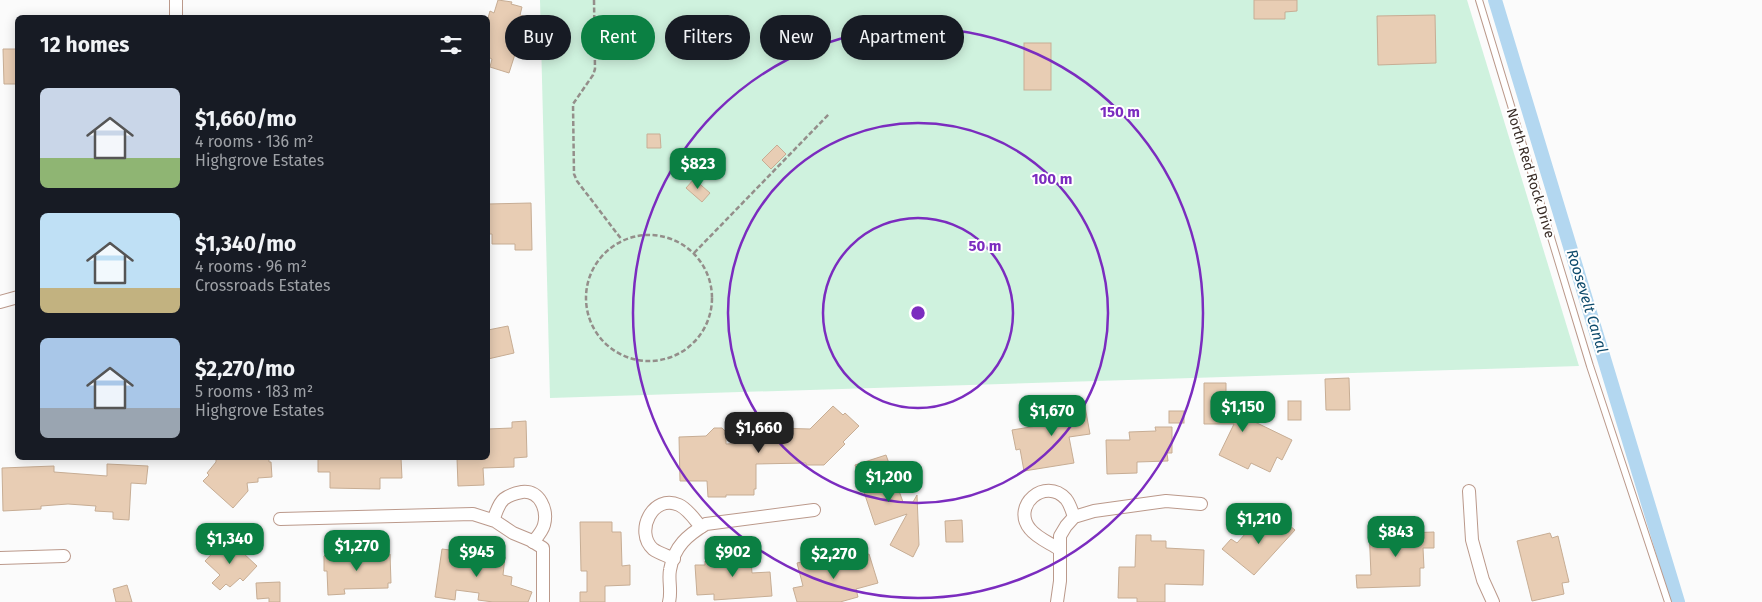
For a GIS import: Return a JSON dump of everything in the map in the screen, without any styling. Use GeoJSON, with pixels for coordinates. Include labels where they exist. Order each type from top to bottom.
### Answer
{"type":"FeatureCollection","features":[{"type":"Feature","properties":{"kind":"street"},"geometry":{"type":"LineString","coordinates":[[176,0],[176,15]]}},
{"type":"Feature","properties":{"kind":"street"},"geometry":{"type":"LineString","coordinates":[[0,302],[15,298]]}},
{"type":"Feature","properties":{"kind":"street"},"geometry":{"type":"LineString","coordinates":[[1059,549],[1030,530],[1024,520],[1024,510],[1028,501],[1037,493],[1050,490],[1059,493],[1067,501],[1074,517]]}},
{"type":"Feature","properties":{"kind":"street"},"geometry":{"type":"LineString","coordinates":[[1469,491],[1472,540],[1483,580],[1492,602]]}},
{"type":"Feature","properties":{"kind":"street"},"geometry":{"type":"LineString","coordinates":[[493,520],[502,500],[509,496],[528,492],[537,495],[543,504],[545,516],[544,526],[533,542]]}},
{"type":"Feature","properties":{"kind":"street"},"geometry":{"type":"LineString","coordinates":[[1057,602],[1060,536],[1074,517],[1084,513],[1166,501],[1201,504]]}},
{"type":"Feature","properties":{"kind":"street"},"geometry":{"type":"LineString","coordinates":[[674,559],[653,549],[648,541],[646,522],[650,514],[659,505],[671,502],[680,505],[701,527]]}},
{"type":"Feature","properties":{"kind":"street"},"geometry":{"type":"LineString","coordinates":[[670,602],[670,570],[678,548],[687,536],[701,527],[706,524],[814,510]]}},
{"type":"Feature","properties":{"kind":"street"},"geometry":{"type":"LineString","coordinates":[[280,520],[473,514],[493,520],[513,534],[543,548],[543,602]]}},
{"type":"Feature","properties":{"kind":"street"},"geometry":{"type":"LineString","coordinates":[[0,558],[64,556]]}},
{"type":"Feature","properties":{"kind":"lane","name":"North Red Rock Drive"},"geometry":{"type":"LineString","coordinates":[[1479,0],[1590,366],[1668,602]]}},
{"type":"Feature","properties":{"kind":"path"},"geometry":{"type":"LineString","coordinates":[[594,0],[595,69],[573,104],[574,174],[622,240]]}},
{"type":"Feature","properties":{"kind":"path"},"geometry":{"type":"LineString","coordinates":[[694,253],[829,114]]}},
{"type":"Feature","properties":{"kind":"path"},"geometry":{"type":"LineString","coordinates":[[637,236],[660,236],[675,240],[694,253],[706,270],[711,284],[712,305],[706,325],[698,337],[682,351],[662,359],[641,360],[621,354],[609,346],[595,330],[587,311],[586,290],[592,270],[605,252],[622,240],[637,236]]}},
{"type":"Feature","properties":{"kind":"green space"},"geometry":{"type":"Polygon","coordinates":[[[540,0],[1467,0],[1579,366],[550,398],[542,60],[571,60],[571,15],[540,15],[540,0]]]}},
{"type":"Feature","properties":{"kind":"building"},"geometry":{"type":"Polygon","coordinates":[[[498,0],[512,2],[511,4],[522,7],[520,15],[505,15],[505,60],[513,60],[509,73],[490,67],[492,59],[490,58],[490,11],[494,13],[498,0]]]}},
{"type":"Feature","properties":{"kind":"building"},"geometry":{"type":"Polygon","coordinates":[[[1254,0],[1297,0],[1297,11],[1285,12],[1285,19],[1254,19],[1254,0]]]}},
{"type":"Feature","properties":{"kind":"building"},"geometry":{"type":"Polygon","coordinates":[[[1435,15],[1436,63],[1378,65],[1377,16],[1435,15]]]}},
{"type":"Feature","properties":{"kind":"building"},"geometry":{"type":"Polygon","coordinates":[[[1024,43],[1051,43],[1051,90],[1024,90],[1024,43]]]}},
{"type":"Feature","properties":{"kind":"building"},"geometry":{"type":"Polygon","coordinates":[[[3,49],[15,49],[15,84],[4,84],[3,49]]]}},
{"type":"Feature","properties":{"kind":"building"},"geometry":{"type":"Polygon","coordinates":[[[647,134],[660,134],[661,148],[647,148],[647,134]]]}},
{"type":"Feature","properties":{"kind":"building"},"geometry":{"type":"Polygon","coordinates":[[[777,145],[786,154],[771,169],[762,160],[777,145]]]}},
{"type":"Feature","properties":{"kind":"building"},"geometry":{"type":"Polygon","coordinates":[[[694,179],[710,193],[702,202],[686,188],[694,179]]]}},
{"type":"Feature","properties":{"kind":"building"},"geometry":{"type":"Polygon","coordinates":[[[531,203],[532,250],[515,250],[515,244],[492,244],[490,204],[531,203]]]}},
{"type":"Feature","properties":{"kind":"building"},"geometry":{"type":"Polygon","coordinates":[[[508,326],[514,353],[490,359],[490,330],[508,326]]]}},
{"type":"Feature","properties":{"kind":"building"},"geometry":{"type":"Polygon","coordinates":[[[1349,378],[1350,410],[1326,410],[1325,379],[1349,378]]]}},
{"type":"Feature","properties":{"kind":"building"},"geometry":{"type":"Polygon","coordinates":[[[1204,383],[1226,383],[1226,408],[1292,440],[1282,460],[1277,457],[1270,472],[1251,463],[1248,469],[1219,455],[1234,424],[1204,424],[1204,383]]]}},
{"type":"Feature","properties":{"kind":"building"},"geometry":{"type":"Polygon","coordinates":[[[1084,401],[1090,434],[1069,437],[1074,463],[1024,471],[1020,449],[1016,450],[1012,430],[1043,425],[1041,412],[1060,409],[1059,405],[1084,401]]]}},
{"type":"Feature","properties":{"kind":"building"},"geometry":{"type":"Polygon","coordinates":[[[1288,401],[1301,401],[1301,420],[1288,420],[1288,401]]]}},
{"type":"Feature","properties":{"kind":"building"},"geometry":{"type":"Polygon","coordinates":[[[833,406],[843,415],[845,413],[859,426],[843,442],[845,444],[824,465],[806,465],[806,463],[756,464],[756,489],[754,489],[754,495],[708,497],[707,481],[680,481],[679,437],[706,436],[714,428],[722,428],[726,432],[726,444],[747,443],[747,437],[775,436],[775,428],[810,429],[833,406]]]}},
{"type":"Feature","properties":{"kind":"building"},"geometry":{"type":"Polygon","coordinates":[[[1169,411],[1184,411],[1184,423],[1169,423],[1169,411]]]}},
{"type":"Feature","properties":{"kind":"building"},"geometry":{"type":"Polygon","coordinates":[[[526,421],[527,457],[514,458],[514,467],[483,468],[484,485],[458,486],[457,460],[490,460],[490,429],[512,428],[512,422],[526,421]]]}},
{"type":"Feature","properties":{"kind":"building"},"geometry":{"type":"Polygon","coordinates":[[[1155,427],[1172,427],[1172,453],[1167,453],[1168,461],[1137,462],[1137,473],[1107,474],[1106,440],[1130,440],[1129,432],[1156,431],[1155,427]]]}},
{"type":"Feature","properties":{"kind":"building"},"geometry":{"type":"Polygon","coordinates":[[[886,455],[903,502],[913,502],[917,495],[919,545],[913,557],[890,545],[907,514],[875,525],[855,465],[886,455]]]}},
{"type":"Feature","properties":{"kind":"building"},"geometry":{"type":"Polygon","coordinates":[[[216,460],[269,460],[271,462],[272,477],[258,478],[258,482],[247,483],[248,491],[233,508],[203,481],[209,475],[207,473],[216,460]]]}},
{"type":"Feature","properties":{"kind":"building"},"geometry":{"type":"Polygon","coordinates":[[[318,460],[401,460],[402,478],[380,478],[380,489],[330,488],[330,472],[318,472],[318,460]]]}},
{"type":"Feature","properties":{"kind":"building"},"geometry":{"type":"Polygon","coordinates":[[[107,464],[148,466],[146,484],[131,483],[129,520],[113,519],[113,512],[95,511],[96,506],[68,504],[41,506],[41,509],[3,511],[2,468],[54,466],[54,472],[107,476],[107,464]]]}},
{"type":"Feature","properties":{"kind":"building"},"geometry":{"type":"Polygon","coordinates":[[[1271,519],[1279,527],[1284,521],[1295,530],[1254,575],[1222,549],[1231,539],[1237,543],[1255,523],[1263,529],[1271,519]]]}},
{"type":"Feature","properties":{"kind":"building"},"geometry":{"type":"Polygon","coordinates":[[[962,520],[963,542],[946,542],[945,521],[962,520]]]}},
{"type":"Feature","properties":{"kind":"building"},"geometry":{"type":"Polygon","coordinates":[[[580,522],[612,522],[612,532],[621,532],[622,566],[630,565],[630,585],[605,586],[605,602],[580,602],[580,592],[587,592],[587,571],[581,571],[580,522]]]}},
{"type":"Feature","properties":{"kind":"building"},"geometry":{"type":"Polygon","coordinates":[[[1407,527],[1407,533],[1434,532],[1434,548],[1423,548],[1424,568],[1420,568],[1420,586],[1357,588],[1356,575],[1371,575],[1369,528],[1407,527]]]}},
{"type":"Feature","properties":{"kind":"building"},"geometry":{"type":"Polygon","coordinates":[[[1550,533],[1552,538],[1558,536],[1569,582],[1562,583],[1564,594],[1532,601],[1517,541],[1550,533]]]}},
{"type":"Feature","properties":{"kind":"building"},"geometry":{"type":"Polygon","coordinates":[[[1136,535],[1151,535],[1151,541],[1166,541],[1166,548],[1204,550],[1203,585],[1165,584],[1165,602],[1137,602],[1137,598],[1118,598],[1119,567],[1135,567],[1136,535]]]}},
{"type":"Feature","properties":{"kind":"building"},"geometry":{"type":"Polygon","coordinates":[[[227,538],[257,566],[243,581],[240,578],[230,587],[226,584],[220,590],[212,583],[220,575],[205,561],[227,538]]]}},
{"type":"Feature","properties":{"kind":"building"},"geometry":{"type":"Polygon","coordinates":[[[750,547],[752,573],[770,572],[772,596],[714,600],[714,594],[697,595],[695,565],[705,565],[705,561],[732,559],[732,548],[750,547]]]}},
{"type":"Feature","properties":{"kind":"building"},"geometry":{"type":"Polygon","coordinates":[[[442,549],[505,557],[503,575],[512,577],[511,585],[532,592],[528,602],[478,600],[479,593],[456,590],[455,600],[435,597],[442,549]]]}},
{"type":"Feature","properties":{"kind":"building"},"geometry":{"type":"Polygon","coordinates":[[[326,554],[350,554],[351,556],[390,554],[391,583],[388,583],[388,588],[344,589],[345,594],[328,595],[327,571],[324,571],[324,556],[326,554]]]}},
{"type":"Feature","properties":{"kind":"building"},"geometry":{"type":"Polygon","coordinates":[[[869,554],[878,583],[856,589],[858,597],[840,602],[797,602],[793,588],[803,586],[797,563],[814,559],[817,569],[869,554]]]}},
{"type":"Feature","properties":{"kind":"building"},"geometry":{"type":"Polygon","coordinates":[[[280,582],[280,602],[269,602],[269,598],[257,599],[256,583],[280,582]]]}},
{"type":"Feature","properties":{"kind":"building"},"geometry":{"type":"Polygon","coordinates":[[[127,585],[132,602],[116,602],[113,589],[127,585]]]}},
{"type":"Feature","properties":{"kind":"waterway","name":"Roosevelt Canal"},"geometry":{"type":"LineString","coordinates":[[1495,0],[1678,602]]}}]}
